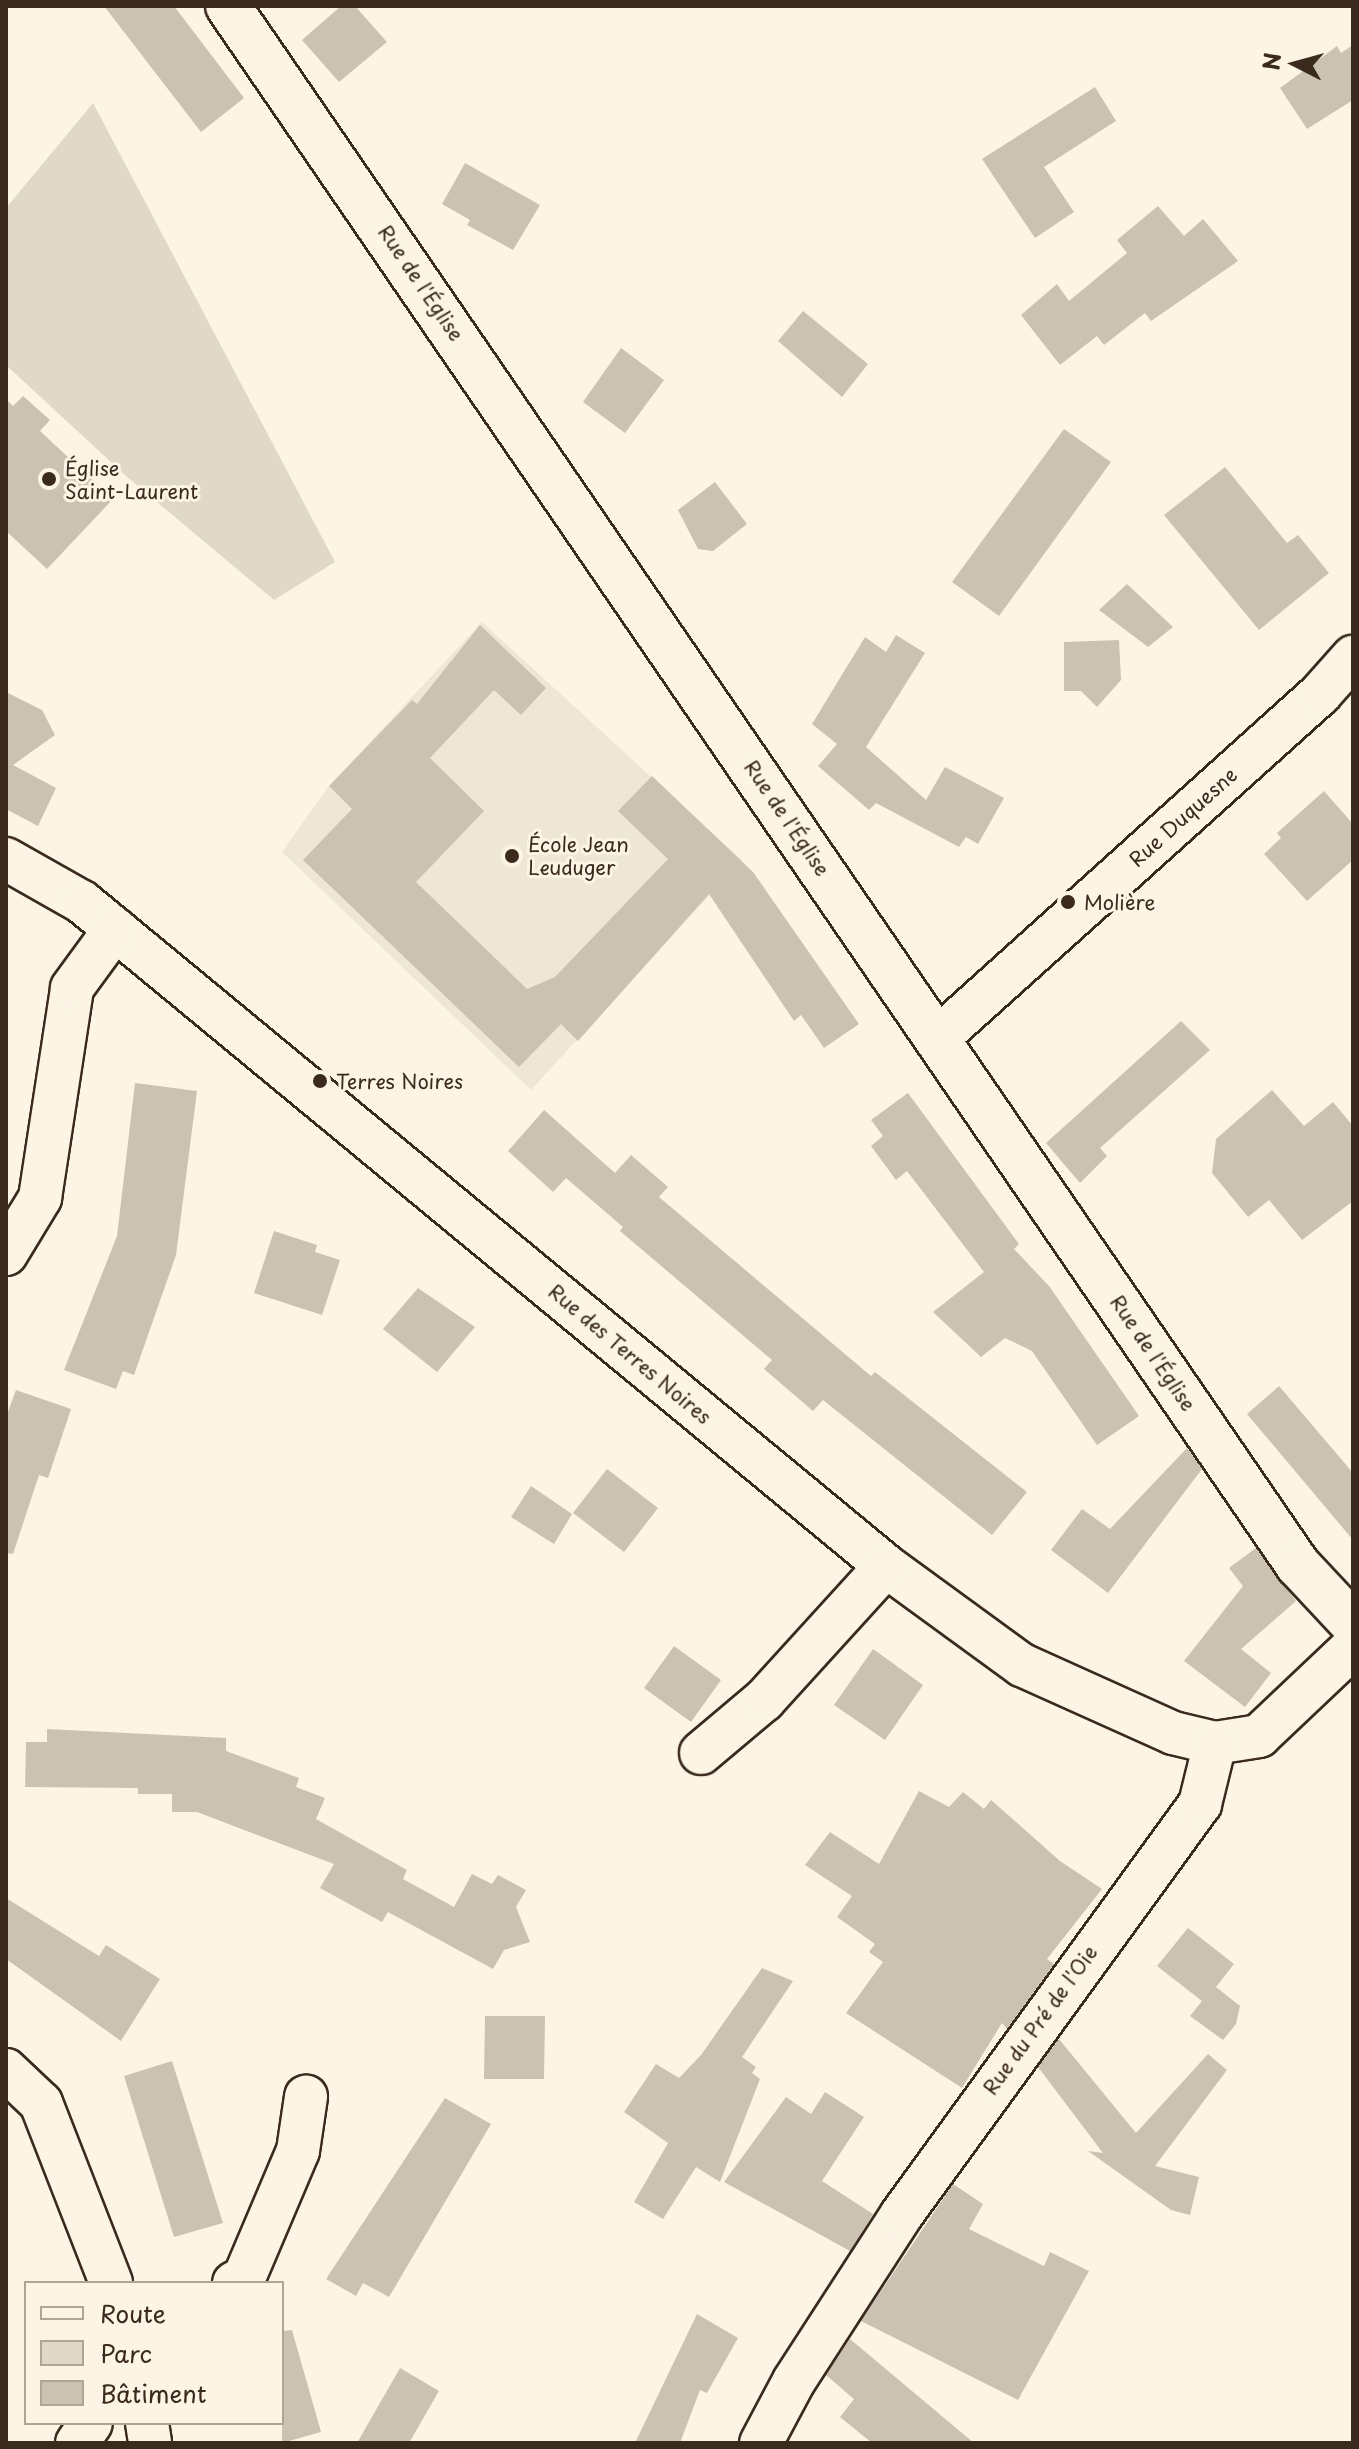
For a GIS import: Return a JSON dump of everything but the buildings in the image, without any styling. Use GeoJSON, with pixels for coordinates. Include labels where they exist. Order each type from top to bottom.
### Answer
{"type":"FeatureCollection","features":[{"type":"Feature","properties":{"kind":"street","name":"Rue de l'Église"},"geometry":{"type":"LineString","coordinates":[[228,6],[1298,1565],[1353,1624]]}},
{"type":"Feature","properties":{"kind":"street","name":"Rue Duquesne"},"geometry":{"type":"LineString","coordinates":[[938,1038],[1320,694],[1353,657]]}},
{"type":"Feature","properties":{"kind":"street","name":"Rue des Terres Noires"},"geometry":{"type":"LineString","coordinates":[[6,859],[82,902],[886,1566],[1022,1665],[1173,1733],[1215,1743]]}},
{"type":"Feature","properties":{"kind":"street"},"geometry":{"type":"LineString","coordinates":[[6,1254],[40,1198],[72,988],[115,929]]}},
{"type":"Feature","properties":{"kind":"street"},"geometry":{"type":"LineString","coordinates":[[701,1753],[764,1700],[886,1566]]}},
{"type":"Feature","properties":{"kind":"street"},"geometry":{"type":"LineString","coordinates":[[1215,1743],[1259,1736],[1353,1647]]}},
{"type":"Feature","properties":{"kind":"street","name":"Rue du Pré de l'Oie"},"geometry":{"type":"LineString","coordinates":[[761,2443],[794,2381],[902,2214],[1200,1804],[1215,1743]]}},
{"type":"Feature","properties":{"kind":"street"},"geometry":{"type":"LineString","coordinates":[[6,2070],[41,2103],[110,2281]]}},
{"type":"Feature","properties":{"kind":"street"},"geometry":{"type":"LineString","coordinates":[[238,2281],[244,2278],[298,2151],[306,2097]]}},
{"type":"Feature","properties":{"kind":"street"},"geometry":{"type":"LineString","coordinates":[[77,2443],[90,2425]]}},
{"type":"Feature","properties":{"kind":"shaded area","name":"École Jean Leuduger"},"geometry":{"type":"Polygon","coordinates":[[[482,622],[742,860],[531,1090],[282,852],[329,786],[482,622]]]}},
{"type":"Feature","properties":{"kind":"green space"},"geometry":{"type":"Polygon","coordinates":[[[93,103],[335,562],[274,600],[126,476],[6,365],[6,208],[93,103]]]}},
{"type":"Feature","properties":{"kind":"place","name":"Église Saint-Laurent"},"geometry":{"type":"Point","coordinates":[49,479]}},
{"type":"Feature","properties":{"kind":"place","name":"École Jean Leuduger"},"geometry":{"type":"Point","coordinates":[512,856]}},
{"type":"Feature","properties":{"kind":"place","name":"Molière"},"geometry":{"type":"Point","coordinates":[1068,902]}},
{"type":"Feature","properties":{"kind":"place","name":"Terres Noires"},"geometry":{"type":"Point","coordinates":[320,1081]}}]}
